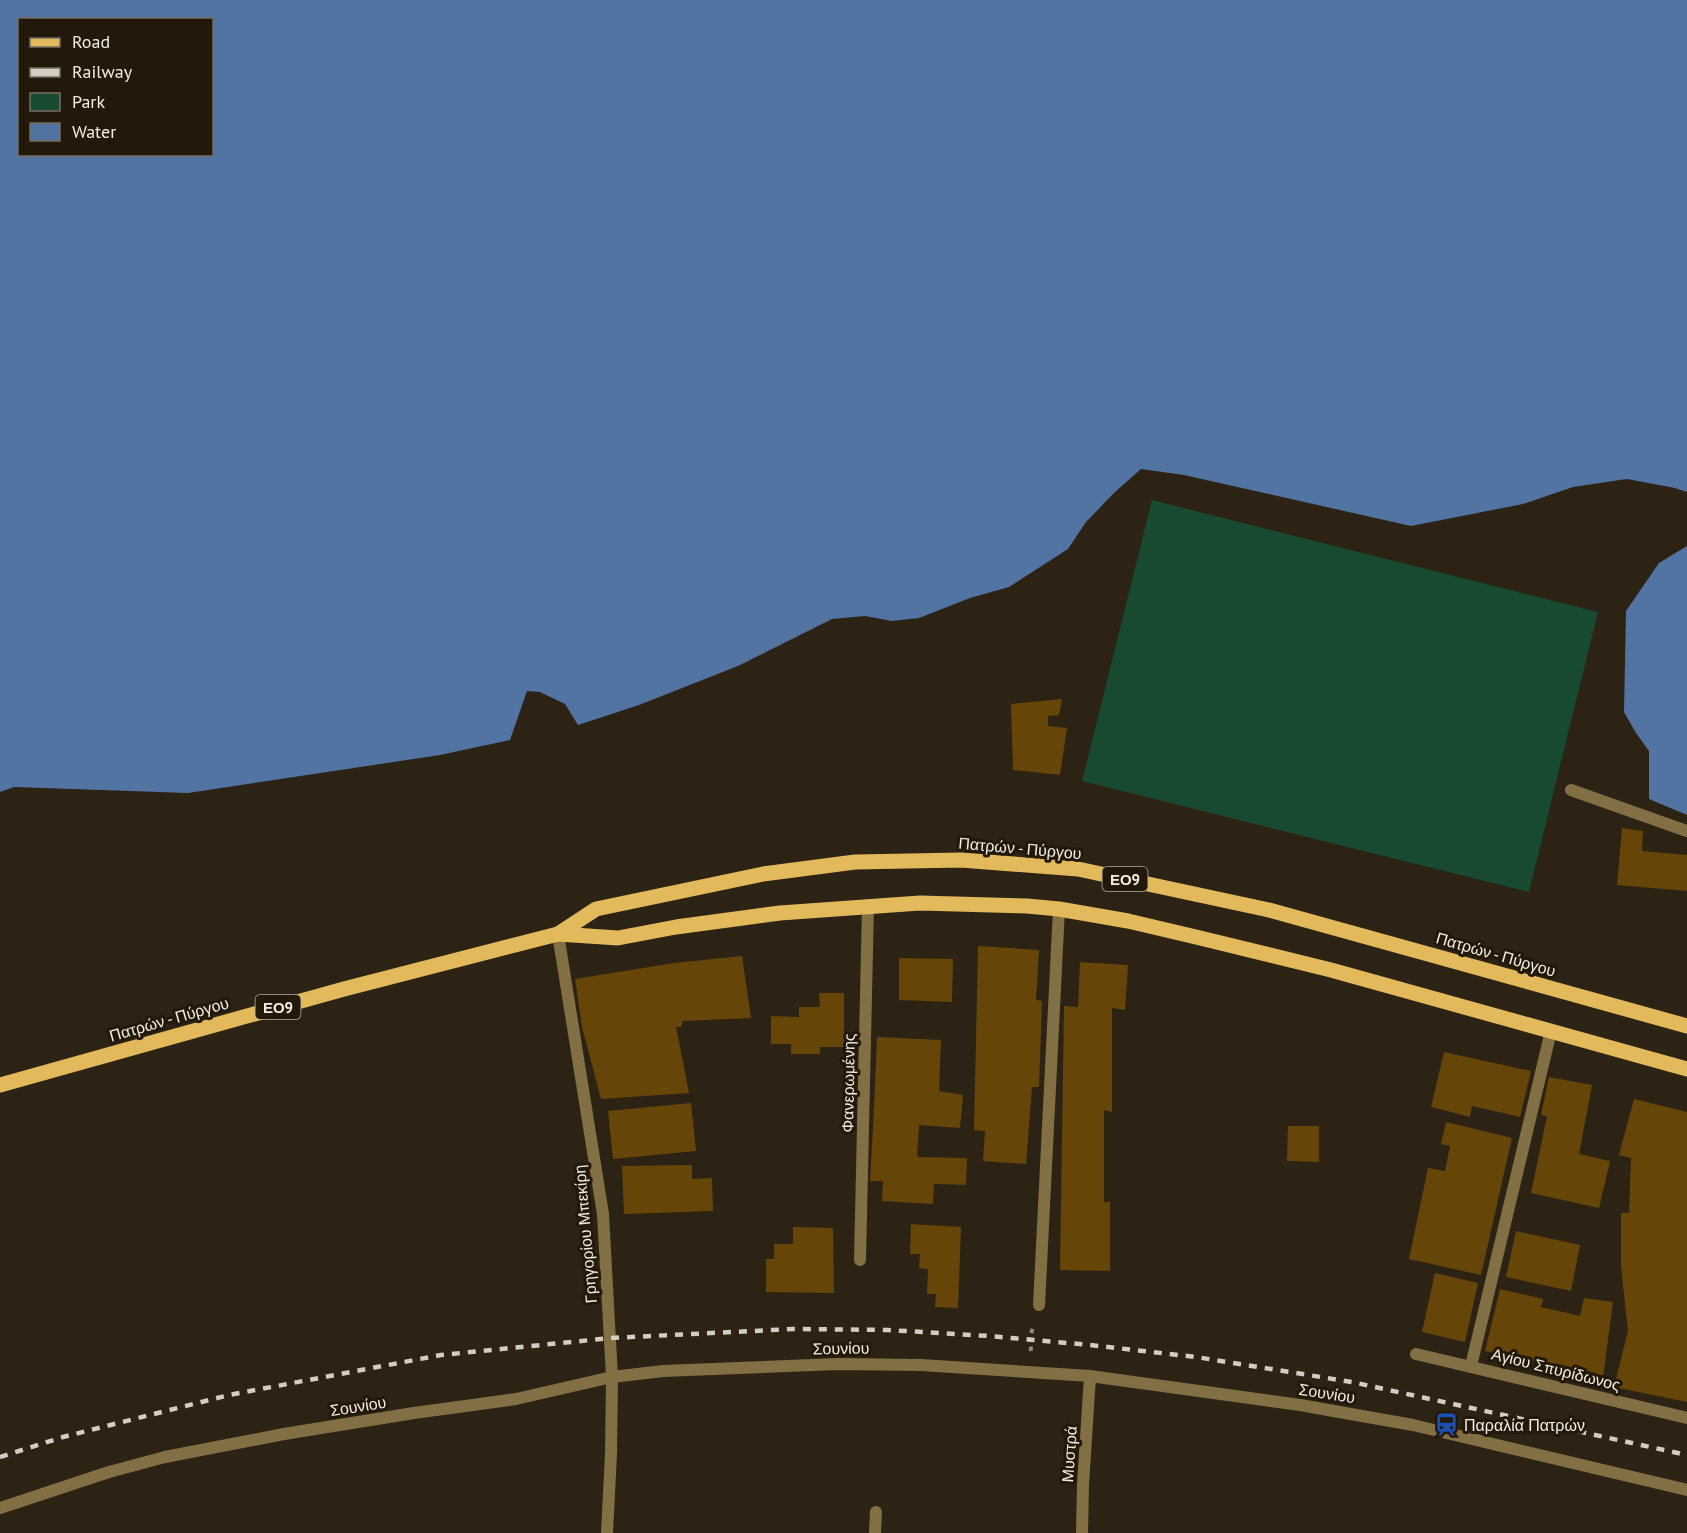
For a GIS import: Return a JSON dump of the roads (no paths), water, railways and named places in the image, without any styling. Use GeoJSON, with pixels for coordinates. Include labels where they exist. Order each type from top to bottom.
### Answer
{"type":"FeatureCollection","features":[{"type":"Feature","properties":{"kind":"main road","name":"Πατρών - Πύργου"},"geometry":{"type":"LineString","coordinates":[[558,934],[596,909],[763,874],[855,862],[961,860],[1078,869],[1269,910],[1687,1026]]}},
{"type":"Feature","properties":{"kind":"main road","name":"Πατρών - Πύργου"},"geometry":{"type":"LineString","coordinates":[[0,1085],[344,989],[558,934],[618,938],[676,927],[751,917],[920,903],[1059,909],[1128,921],[1365,979],[1687,1069]]}},
{"type":"Feature","properties":{"kind":"street"},"geometry":{"type":"LineString","coordinates":[[1571,790],[1687,831]]}},
{"type":"Feature","properties":{"kind":"street","name":"Φανερωμένης"},"geometry":{"type":"LineString","coordinates":[[860,1260],[868,906]]}},
{"type":"Feature","properties":{"kind":"street"},"geometry":{"type":"LineString","coordinates":[[1039,1305],[1059,909]]}},
{"type":"Feature","properties":{"kind":"street","name":"Γρηγορίου Μπεκίρη"},"geometry":{"type":"LineString","coordinates":[[558,934],[603,1214],[612,1377],[607,1533]]}},
{"type":"Feature","properties":{"kind":"street"},"geometry":{"type":"LineString","coordinates":[[1471,1366],[1551,1031]]}},
{"type":"Feature","properties":{"kind":"street","name":"Αγίου Σπυρίδωνος"},"geometry":{"type":"LineString","coordinates":[[1416,1354],[1687,1418]]}},
{"type":"Feature","properties":{"kind":"street","name":"Σουνίου"},"geometry":{"type":"LineString","coordinates":[[0,1508],[118,1469],[165,1457],[284,1434],[516,1399],[612,1377],[663,1371],[838,1364],[921,1365],[1090,1376],[1220,1393],[1366,1416],[1424,1428],[1687,1490]]}},
{"type":"Feature","properties":{"kind":"street","name":"Μυστρά"},"geometry":{"type":"LineString","coordinates":[[1083,1533],[1083,1485],[1090,1376]]}},
{"type":"Feature","properties":{"kind":"street"},"geometry":{"type":"LineString","coordinates":[[875,1533],[876,1512]]}},
{"type":"Feature","properties":{"kind":"water"},"geometry":{"type":"Polygon","coordinates":[[[0,0],[1687,0],[1687,492],[1627,479],[1573,487],[1523,504],[1411,526],[1184,475],[1141,469],[1086,522],[1068,549],[1009,587],[970,598],[919,618],[892,621],[865,616],[832,619],[738,666],[639,705],[578,725],[565,704],[540,692],[527,691],[510,740],[440,755],[188,793],[14,787],[0,792],[0,0]]]}},
{"type":"Feature","properties":{"kind":"water"},"geometry":{"type":"Polygon","coordinates":[[[1687,546],[1687,815],[1649,799],[1649,751],[1624,712],[1626,611],[1659,563],[1687,546]]]}},
{"type":"Feature","properties":{"kind":"railway"},"geometry":{"type":"LineString","coordinates":[[0,1457],[63,1437],[229,1395],[441,1355],[611,1338],[793,1329],[888,1330],[989,1336],[1196,1357],[1352,1382],[1687,1455]]}},
{"type":"Feature","properties":{"kind":"place","name":"Παραλία Πατρών"},"geometry":{"type":"Point","coordinates":[1446,1425]}}]}
